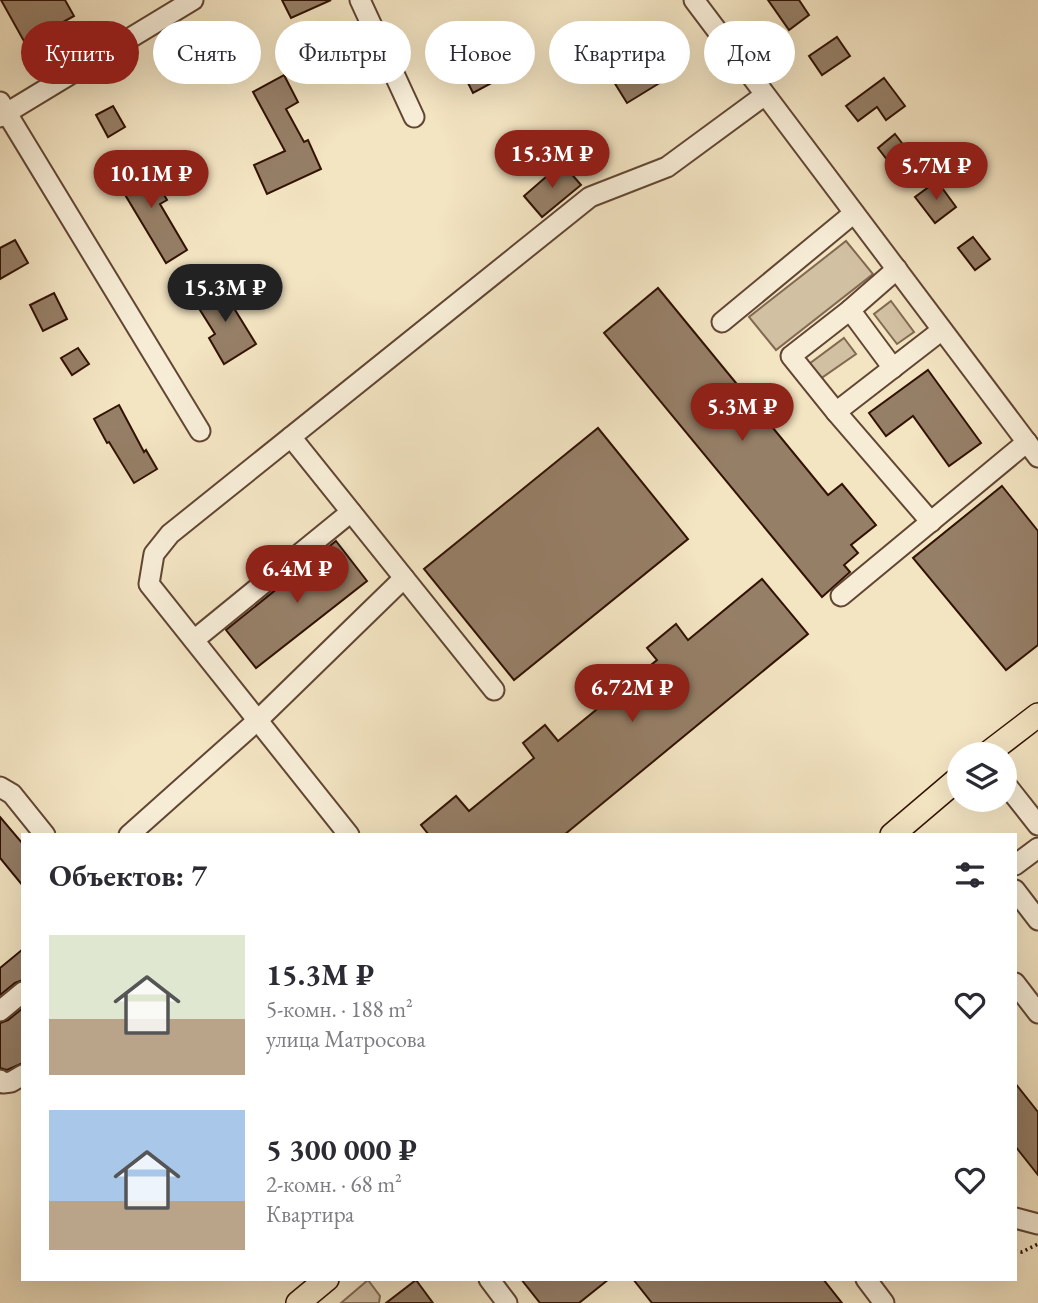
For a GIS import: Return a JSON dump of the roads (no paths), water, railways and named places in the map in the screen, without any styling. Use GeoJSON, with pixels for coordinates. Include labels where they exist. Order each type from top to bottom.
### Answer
{"type":"FeatureCollection","features":[{"type":"Feature","properties":{"kind":"main road"},"geometry":{"type":"LineString","coordinates":[[1003,742],[1038,715]]}},
{"type":"Feature","properties":{"kind":"main road"},"geometry":{"type":"LineString","coordinates":[[898,833],[947,789]]}},
{"type":"Feature","properties":{"kind":"main road"},"geometry":{"type":"LineString","coordinates":[[298,1303],[325,1281]]}},
{"type":"Feature","properties":{"kind":"street"},"geometry":{"type":"LineString","coordinates":[[193,0],[2,111],[200,432]]}},
{"type":"Feature","properties":{"kind":"street"},"geometry":{"type":"LineString","coordinates":[[360,0],[414,117]]}},
{"type":"Feature","properties":{"kind":"street"},"geometry":{"type":"LineString","coordinates":[[694,0],[1032,450],[931,522],[841,596]]}},
{"type":"Feature","properties":{"kind":"street"},"geometry":{"type":"LineString","coordinates":[[347,833],[149,584],[154,554],[170,534],[590,197],[667,167],[765,95]]}},
{"type":"Feature","properties":{"kind":"street"},"geometry":{"type":"LineString","coordinates":[[722,322],[854,213]]}},
{"type":"Feature","properties":{"kind":"street"},"geometry":{"type":"LineString","coordinates":[[897,270],[791,356],[931,522]]}},
{"type":"Feature","properties":{"kind":"street"},"geometry":{"type":"LineString","coordinates":[[850,310],[892,368]]}},
{"type":"Feature","properties":{"kind":"street"},"geometry":{"type":"LineString","coordinates":[[836,412],[942,330]]}},
{"type":"Feature","properties":{"kind":"street"},"geometry":{"type":"LineString","coordinates":[[291,437],[494,690]]}},
{"type":"Feature","properties":{"kind":"street"},"geometry":{"type":"LineString","coordinates":[[194,640],[351,512]]}},
{"type":"Feature","properties":{"kind":"street"},"geometry":{"type":"LineString","coordinates":[[131,833],[258,720],[404,578]]}},
{"type":"Feature","properties":{"kind":"street"},"geometry":{"type":"LineString","coordinates":[[0,787],[12,794],[43,833]]}},
{"type":"Feature","properties":{"kind":"street"},"geometry":{"type":"LineString","coordinates":[[1017,798],[1038,825]]}},
{"type":"Feature","properties":{"kind":"street"},"geometry":{"type":"LineString","coordinates":[[1017,864],[1038,848]]}},
{"type":"Feature","properties":{"kind":"street"},"geometry":{"type":"LineString","coordinates":[[1017,893],[1038,920]]}},
{"type":"Feature","properties":{"kind":"street"},"geometry":{"type":"LineString","coordinates":[[1017,986],[1038,1013]]}},
{"type":"Feature","properties":{"kind":"street"},"geometry":{"type":"LineString","coordinates":[[0,1011],[21,994]]}},
{"type":"Feature","properties":{"kind":"street"},"geometry":{"type":"LineString","coordinates":[[0,1080],[3,1083],[11,1082],[21,1076]]}},
{"type":"Feature","properties":{"kind":"street"},"geometry":{"type":"LineString","coordinates":[[1017,1219],[1038,1224]]}},
{"type":"Feature","properties":{"kind":"street"},"geometry":{"type":"LineString","coordinates":[[490,1281],[507,1303]]}},
{"type":"Feature","properties":{"kind":"street"},"geometry":{"type":"LineString","coordinates":[[868,1281],[884,1303]]}}]}
